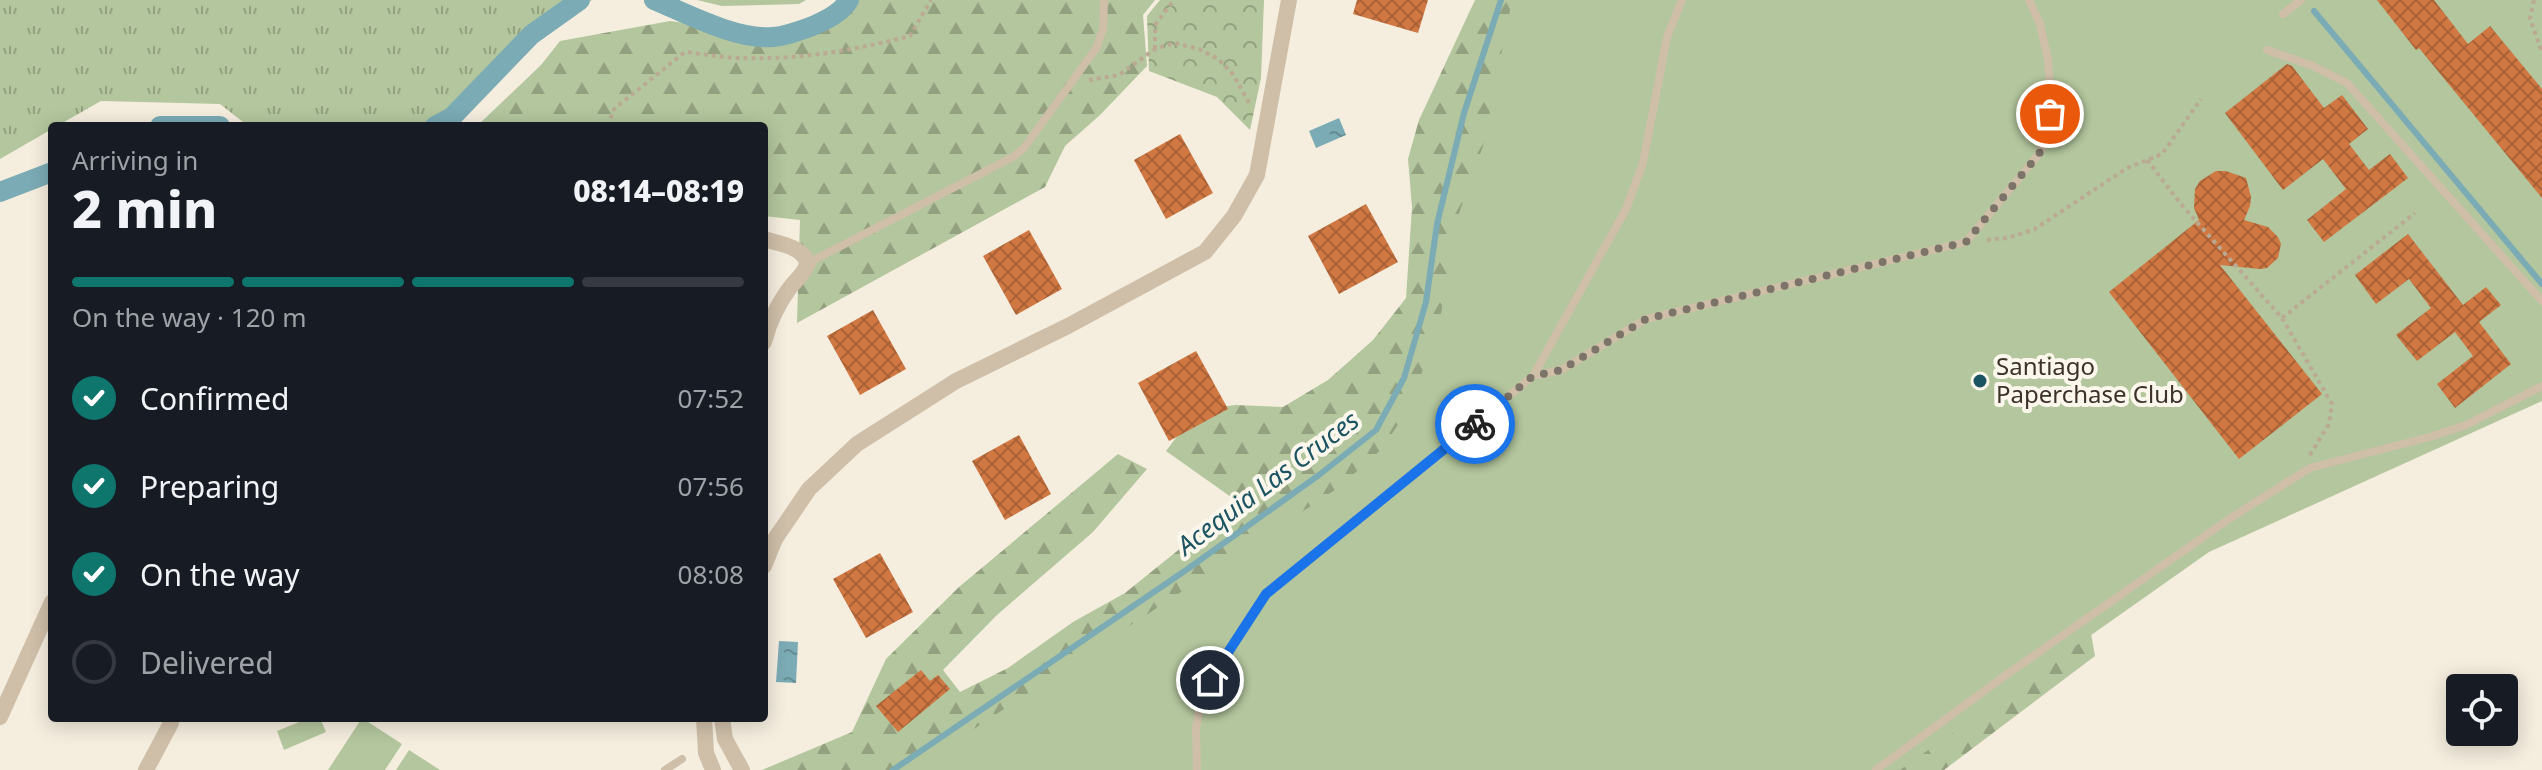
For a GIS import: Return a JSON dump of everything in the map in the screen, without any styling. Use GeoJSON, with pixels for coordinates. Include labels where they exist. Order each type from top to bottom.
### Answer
{"type":"FeatureCollection","features":[{"type":"Feature","properties":{"kind":"street"},"geometry":{"type":"LineString","coordinates":[[768,556],[775,539],[809,489],[857,444],[956,381],[1068,326],[1205,252],[1234,216],[1257,175],[1289,0]]}},
{"type":"Feature","properties":{"kind":"street"},"geometry":{"type":"LineString","coordinates":[[768,240],[791,247],[805,255],[808,263],[805,273],[781,299],[768,332]]}},
{"type":"Feature","properties":{"kind":"street"},"geometry":{"type":"LineString","coordinates":[[0,717],[48,611]]}},
{"type":"Feature","properties":{"kind":"street"},"geometry":{"type":"LineString","coordinates":[[704,722],[706,753],[713,770]]}},
{"type":"Feature","properties":{"kind":"street"},"geometry":{"type":"LineString","coordinates":[[723,722],[725,739],[742,770]]}},
{"type":"Feature","properties":{"kind":"street"},"geometry":{"type":"LineString","coordinates":[[146,770],[171,723]]}},
{"type":"Feature","properties":{"kind":"lane"},"geometry":{"type":"LineString","coordinates":[[808,263],[1013,157],[1024,148],[1097,47],[1103,29],[1104,0]]}},
{"type":"Feature","properties":{"kind":"lane"},"geometry":{"type":"LineString","coordinates":[[1197,770],[1196,728],[1202,695],[1266,594],[1533,376],[1626,209],[1643,163],[1667,37],[1682,0]]}},
{"type":"Feature","properties":{"kind":"lane"},"geometry":{"type":"LineString","coordinates":[[1533,376],[1561,370],[1646,319],[1966,242],[2039,154],[2049,131],[2051,98],[2048,59],[2040,24],[2029,0]]}},
{"type":"Feature","properties":{"kind":"lane"},"geometry":{"type":"LineString","coordinates":[[2283,14],[2301,0]]}},
{"type":"Feature","properties":{"kind":"lane"},"geometry":{"type":"LineString","coordinates":[[2267,50],[2313,66],[2347,83],[2542,301]]}},
{"type":"Feature","properties":{"kind":"lane"},"geometry":{"type":"LineString","coordinates":[[1876,770],[2204,537],[2310,468],[2466,425],[2542,386]]}},
{"type":"Feature","properties":{"kind":"lane"},"geometry":{"type":"LineString","coordinates":[[665,770],[682,759]]}},
{"type":"Feature","properties":{"kind":"path"},"geometry":{"type":"LineString","coordinates":[[609,122],[614,109],[685,52],[756,58],[816,55],[875,45],[910,36],[931,0]]}},
{"type":"Feature","properties":{"kind":"path"},"geometry":{"type":"LineString","coordinates":[[1155,49],[1155,25],[1174,0]]}},
{"type":"Feature","properties":{"kind":"path"},"geometry":{"type":"LineString","coordinates":[[2534,0],[2530,18],[2542,53]]}},
{"type":"Feature","properties":{"kind":"path"},"geometry":{"type":"LineString","coordinates":[[1071,83],[1119,75],[1155,49],[1174,43],[1199,49],[1218,59],[1232,73],[1253,109]]}},
{"type":"Feature","properties":{"kind":"path"},"geometry":{"type":"LineString","coordinates":[[1966,242],[2008,238],[2035,229],[2127,168],[2162,154],[2201,99]]}},
{"type":"Feature","properties":{"kind":"path"},"geometry":{"type":"LineString","coordinates":[[2147,160],[2180,203],[2282,318],[2332,404],[2329,424],[2296,477]]}},
{"type":"Feature","properties":{"kind":"path"},"geometry":{"type":"LineString","coordinates":[[2282,318],[2415,213]]}},
{"type":"Feature","properties":{"kind":"green space"},"geometry":{"type":"Polygon","coordinates":[[[0,0],[593,0],[579,5],[525,46],[470,106],[436,122],[243,122],[220,104],[101,101],[64,122],[48,122],[48,131],[0,159],[0,0]]]}},
{"type":"Feature","properties":{"kind":"green space"},"geometry":{"type":"Polygon","coordinates":[[[697,0],[806,0],[799,4],[722,6],[697,0]]]}},
{"type":"Feature","properties":{"kind":"green space"},"geometry":{"type":"Polygon","coordinates":[[[846,0],[1155,0],[1143,15],[1147,66],[1065,146],[1045,187],[797,323],[800,220],[768,216],[768,122],[481,122],[541,65],[560,41],[670,21],[708,26],[725,34],[802,24],[846,0]]]}},
{"type":"Feature","properties":{"kind":"green space"},"geometry":{"type":"Polygon","coordinates":[[[1160,0],[1264,0],[1261,78],[1250,130],[1217,97],[1149,71],[1147,16],[1160,0]]]}},
{"type":"Feature","properties":{"kind":"green space"},"geometry":{"type":"Polygon","coordinates":[[[1475,0],[2141,0],[980,770],[762,770],[852,732],[886,659],[959,587],[1118,454],[1147,469],[1093,532],[997,615],[943,670],[960,692],[1008,668],[1073,622],[1125,593],[1238,502],[1166,451],[1197,410],[1235,405],[1283,407],[1328,380],[1373,340],[1406,298],[1412,207],[1408,159],[1419,120],[1475,0]]]}},
{"type":"Feature","properties":{"kind":"green space","name":"Santiago Paperchase Club"},"geometry":{"type":"Polygon","coordinates":[[[1512,0],[2542,0],[2542,401],[2209,552],[1900,770],[912,770],[1338,488],[1383,448],[1409,407],[1440,320],[1451,236],[1483,146],[1512,0]]]}},
{"type":"Feature","properties":{"kind":"green space"},"geometry":{"type":"Polygon","coordinates":[[[2081,577],[2095,656],[1944,770],[1809,770],[2081,577]]]}},
{"type":"Feature","properties":{"kind":"green space"},"geometry":{"type":"Polygon","coordinates":[[[299,722],[322,722],[326,732],[284,750],[277,731],[299,722]]]}},
{"type":"Feature","properties":{"kind":"green space"},"geometry":{"type":"Polygon","coordinates":[[[359,722],[368,722],[402,744],[385,770],[328,770],[359,722]]]}},
{"type":"Feature","properties":{"kind":"green space"},"geometry":{"type":"Polygon","coordinates":[[[409,750],[440,770],[396,770],[409,750]]]}},
{"type":"Feature","properties":{"kind":"water"},"geometry":{"type":"Polygon","coordinates":[[[1339,118],[1346,135],[1316,148],[1309,131],[1339,118]]]}},
{"type":"Feature","properties":{"kind":"water"},"geometry":{"type":"Polygon","coordinates":[[[779,641],[798,642],[796,683],[776,682],[779,641]]]}},
{"type":"Feature","properties":{"kind":"building"},"geometry":{"type":"Polygon","coordinates":[[[1357,0],[1428,0],[1418,33],[1353,14],[1357,0]]]}},
{"type":"Feature","properties":{"kind":"building"},"geometry":{"type":"Polygon","coordinates":[[[2377,0],[2434,0],[2468,44],[2490,26],[2542,89],[2542,198],[2419,48],[2416,50],[2377,0]]]}},
{"type":"Feature","properties":{"kind":"building"},"geometry":{"type":"Polygon","coordinates":[[[2287,64],[2292,66],[2324,108],[2342,95],[2368,129],[2349,144],[2369,170],[2390,154],[2408,178],[2324,242],[2307,220],[2346,189],[2323,159],[2283,190],[2225,113],[2287,64]]]}},
{"type":"Feature","properties":{"kind":"building"},"geometry":{"type":"Polygon","coordinates":[[[1180,134],[1213,193],[1166,219],[1134,160],[1180,134]]]}},
{"type":"Feature","properties":{"kind":"building"},"geometry":{"type":"Polygon","coordinates":[[[2216,171],[2246,178],[2251,197],[2244,220],[2268,227],[2281,244],[2278,258],[2267,268],[2220,265],[2322,394],[2239,459],[2109,292],[2199,220],[2194,208],[2195,189],[2200,181],[2216,171]]]}},
{"type":"Feature","properties":{"kind":"building"},"geometry":{"type":"Polygon","coordinates":[[[1366,204],[1398,262],[1339,294],[1308,236],[1366,204]]]}},
{"type":"Feature","properties":{"kind":"building"},"geometry":{"type":"Polygon","coordinates":[[[1029,230],[1062,289],[1016,315],[983,256],[1029,230]]]}},
{"type":"Feature","properties":{"kind":"building"},"geometry":{"type":"Polygon","coordinates":[[[2408,234],[2463,305],[2486,287],[2501,305],[2479,322],[2511,364],[2455,408],[2437,384],[2473,356],[2455,332],[2417,361],[2396,335],[2431,308],[2409,279],[2376,304],[2355,275],[2408,234]]]}},
{"type":"Feature","properties":{"kind":"building"},"geometry":{"type":"Polygon","coordinates":[[[873,310],[906,369],[860,395],[827,336],[873,310]]]}},
{"type":"Feature","properties":{"kind":"building"},"geometry":{"type":"Polygon","coordinates":[[[1196,351],[1228,409],[1169,441],[1138,383],[1196,351]]]}},
{"type":"Feature","properties":{"kind":"building"},"geometry":{"type":"Polygon","coordinates":[[[1019,435],[1051,494],[1005,520],[972,461],[1019,435]]]}},
{"type":"Feature","properties":{"kind":"building"},"geometry":{"type":"Polygon","coordinates":[[[880,553],[913,612],[866,638],[833,579],[880,553]]]}},
{"type":"Feature","properties":{"kind":"building"},"geometry":{"type":"Polygon","coordinates":[[[921,670],[930,681],[938,675],[950,689],[898,732],[876,706],[921,670]]]}},
{"type":"Feature","properties":{"kind":"waterway"},"geometry":{"type":"LineString","coordinates":[[443,122],[452,117],[531,35],[580,0]]}},
{"type":"Feature","properties":{"kind":"waterway"},"geometry":{"type":"LineString","coordinates":[[654,0],[728,30],[759,37],[784,35],[820,23],[839,12],[849,0]]}},
{"type":"Feature","properties":{"kind":"waterway","name":"Acequia Las Cruces"},"geometry":{"type":"LineString","coordinates":[[893,770],[1189,568],[1376,430],[1404,378],[1426,302],[1437,224],[1464,113],[1501,0]]}},
{"type":"Feature","properties":{"kind":"waterway"},"geometry":{"type":"LineString","coordinates":[[2314,11],[2542,284]]}},
{"type":"Feature","properties":{"kind":"waterway"},"geometry":{"type":"LineString","coordinates":[[0,192],[48,174]]}},
{"type":"Feature","properties":{"kind":"way so far"},"geometry":{"type":"LineString","coordinates":[[1475,424],[1533,376],[1561,370],[1646,319],[1966,242],[2039,154],[2049,131],[2050,114]]}},
{"type":"Feature","properties":{"kind":"place","name":"Santiago Paperchase Club"},"geometry":{"type":"Point","coordinates":[1980,381]}},
{"type":"Feature","properties":{"kind":"route"},"geometry":{"type":"LineString","coordinates":[[1210,680],[1266,594],[1475,424]]}}]}
